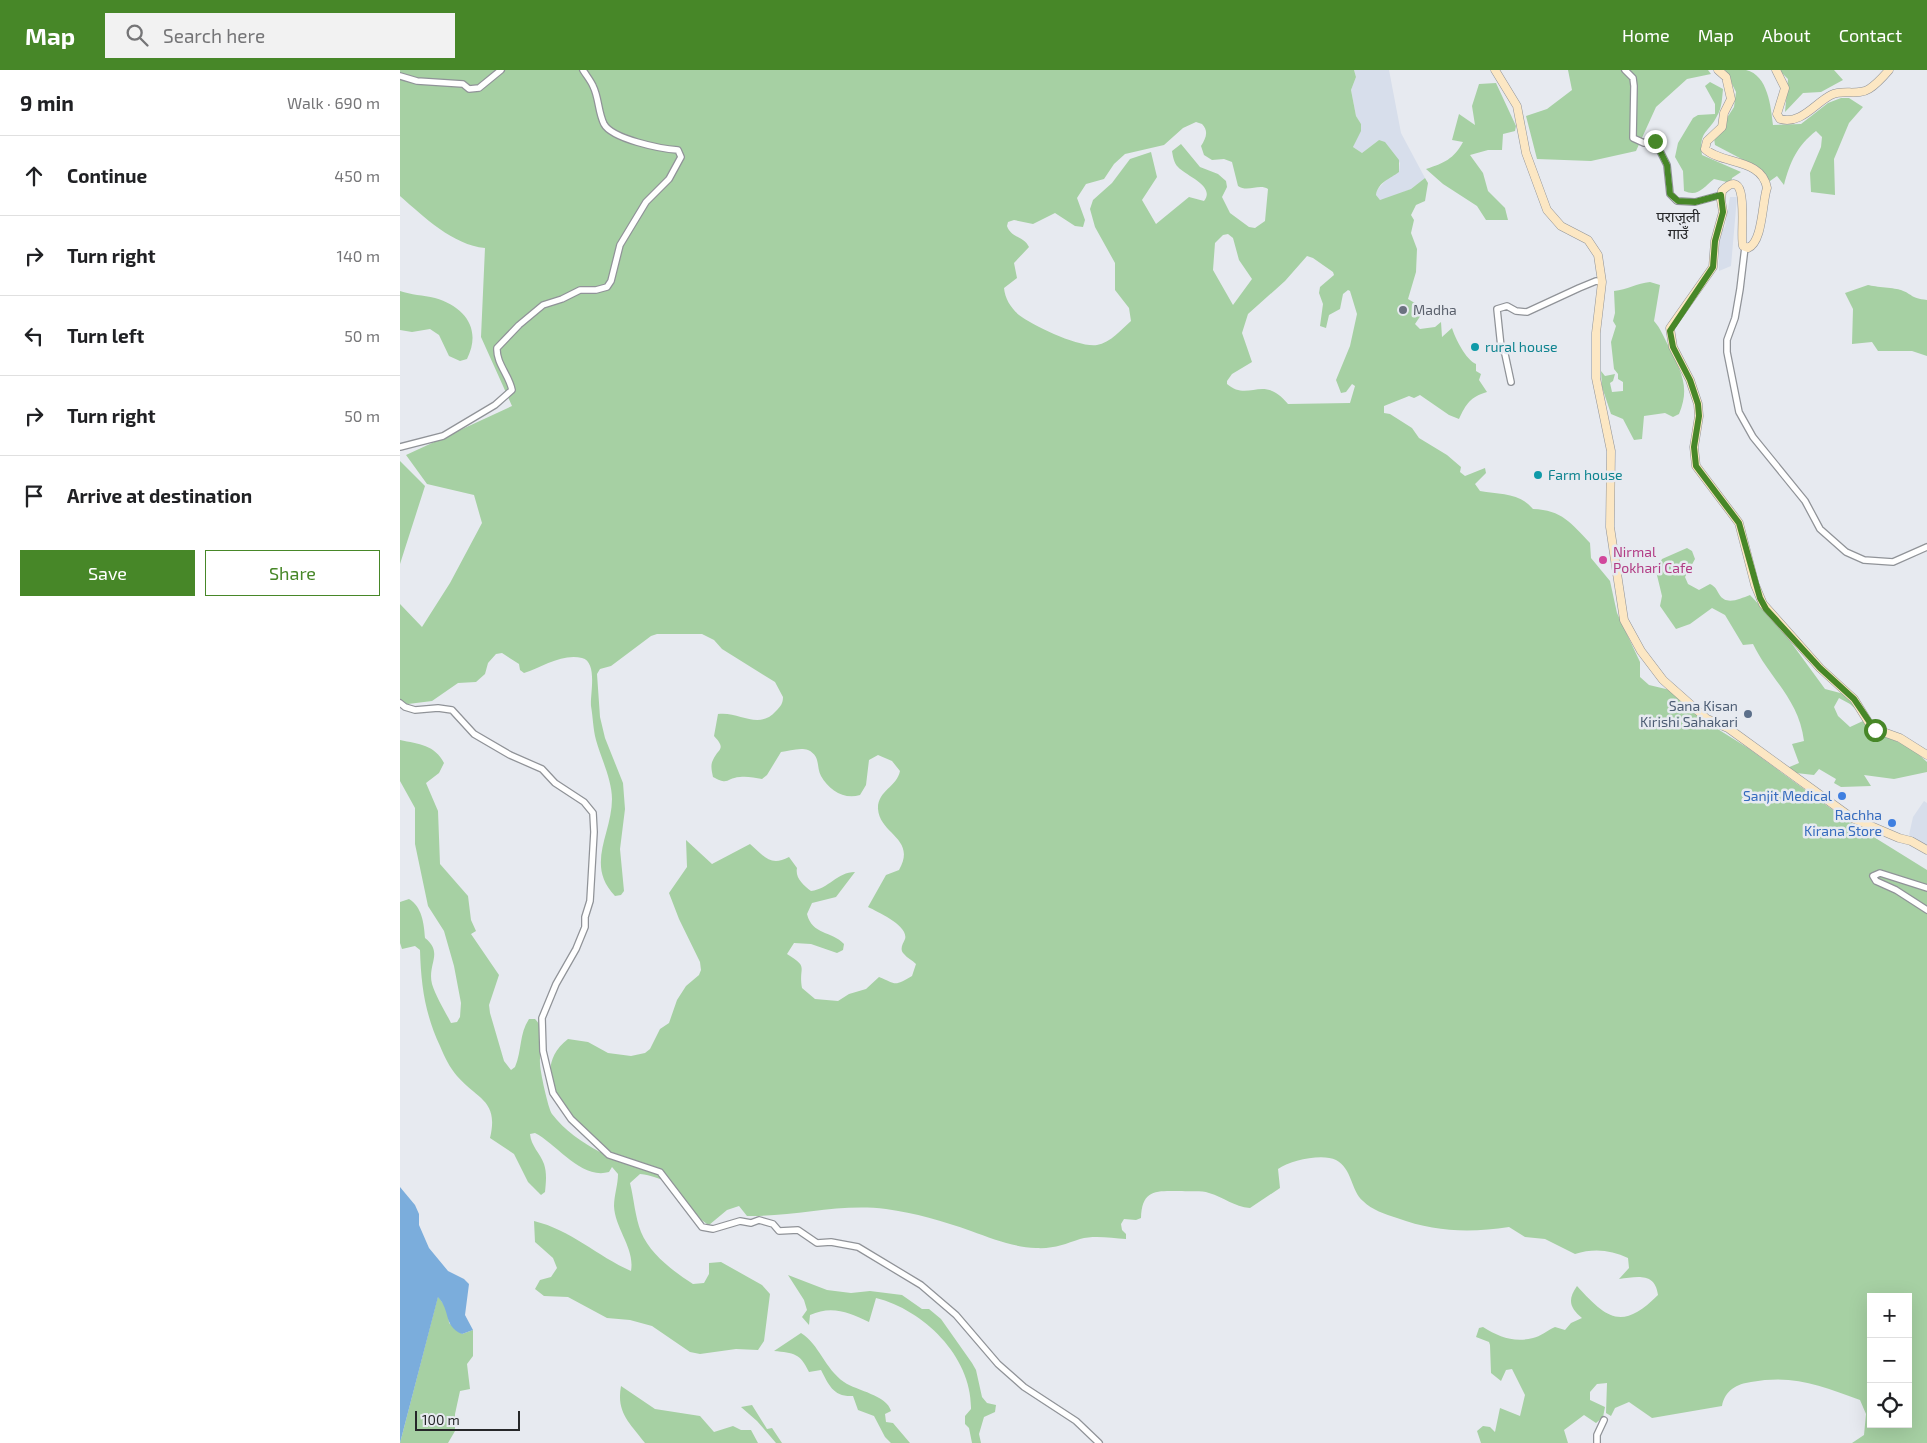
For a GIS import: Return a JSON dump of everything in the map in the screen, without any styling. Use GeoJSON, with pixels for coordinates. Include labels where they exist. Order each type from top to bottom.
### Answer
{"type":"FeatureCollection","features":[{"type":"Feature","properties":{"kind":"street"},"geometry":{"type":"LineString","coordinates":[[400,76],[417,81],[463,84],[469,90],[479,88],[501,70]]}},
{"type":"Feature","properties":{"kind":"street"},"geometry":{"type":"LineString","coordinates":[[400,448],[443,436],[504,399],[512,390],[510,381],[497,356],[497,348],[519,324],[543,305],[562,299],[580,290],[596,290],[607,287],[611,282],[620,245],[646,202],[662,187],[678,164],[681,157],[678,150],[664,149],[622,137],[607,128],[603,122],[593,86],[583,70]]}},
{"type":"Feature","properties":{"kind":"street"},"geometry":{"type":"LineString","coordinates":[[1495,70],[1517,106],[1526,153],[1547,210],[1561,226],[1588,240],[1595,249],[1602,282],[1596,333],[1596,378],[1611,451],[1610,517],[1613,555],[1622,613],[1627,627],[1641,651],[1663,680],[1707,719],[1728,728],[1852,818],[1899,838],[1911,841],[1927,850]]}},
{"type":"Feature","properties":{"kind":"street"},"geometry":{"type":"LineString","coordinates":[[1625,70],[1632,78],[1634,86],[1633,138],[1644,143],[1652,139],[1655,141],[1667,165],[1670,194],[1678,201],[1686,202],[1721,195]]}},
{"type":"Feature","properties":{"kind":"street"},"geometry":{"type":"LineString","coordinates":[[1718,70],[1726,77],[1731,99],[1724,113],[1722,127],[1707,141],[1705,149],[1715,155],[1745,164],[1757,172],[1766,183],[1757,238],[1753,246],[1745,247]]}},
{"type":"Feature","properties":{"kind":"street"},"geometry":{"type":"LineString","coordinates":[[1776,70],[1784,88],[1777,114],[1780,119],[1786,120],[1801,116],[1837,92],[1868,90],[1889,70]]}},
{"type":"Feature","properties":{"kind":"street"},"geometry":{"type":"LineString","coordinates":[[1927,546],[1894,562],[1864,560],[1846,552],[1820,529],[1805,501],[1753,437],[1739,412],[1726,352],[1727,340],[1735,318],[1745,247],[1741,238],[1743,206],[1741,190],[1735,186],[1729,186],[1724,189],[1721,195],[1723,212],[1715,241],[1713,267],[1674,321],[1670,333],[1673,347],[1690,380],[1698,404],[1699,416],[1694,447],[1696,466],[1739,523],[1755,585],[1766,609],[1820,668],[1854,699],[1872,728],[1900,738],[1927,755]]}},
{"type":"Feature","properties":{"kind":"street"},"geometry":{"type":"LineString","coordinates":[[1512,382],[1505,354],[1501,347],[1497,309],[1507,306],[1516,311],[1527,312],[1579,288],[1602,282]]}},
{"type":"Feature","properties":{"kind":"street"},"geometry":{"type":"LineString","coordinates":[[400,703],[405,707],[415,710],[438,708],[452,710],[474,734],[510,755],[542,769],[555,783],[584,802],[593,813],[594,832],[590,901],[585,917],[585,927],[576,949],[556,984],[542,1018],[543,1051],[553,1093],[571,1119],[609,1155],[650,1166],[660,1172],[702,1227],[713,1229],[740,1221],[751,1223],[759,1220],[773,1224],[779,1231],[798,1230],[817,1242],[830,1242],[858,1247],[892,1266],[944,1304],[998,1364],[1024,1387],[1076,1421],[1099,1443]]}},
{"type":"Feature","properties":{"kind":"street"},"geometry":{"type":"LineString","coordinates":[[1927,888],[1878,872],[1873,876],[1876,881],[1896,890],[1927,910]]}},
{"type":"Feature","properties":{"kind":"street"},"geometry":{"type":"LineString","coordinates":[[1597,1443],[1597,1435],[1604,1420]]}},
{"type":"Feature","properties":{"kind":"shaded area"},"geometry":{"type":"Polygon","coordinates":[[[1354,70],[1389,70],[1401,133],[1425,178],[1411,189],[1386,199],[1380,200],[1376,195],[1377,190],[1388,178],[1399,172],[1400,163],[1379,140],[1362,153],[1353,147],[1361,124],[1356,116],[1351,90],[1356,77],[1354,70]]]}},
{"type":"Feature","properties":{"kind":"shaded area"},"geometry":{"type":"Polygon","coordinates":[[[1730,197],[1737,197],[1731,266],[1719,271],[1719,233],[1725,227],[1730,197]]]}},
{"type":"Feature","properties":{"kind":"shaded area"},"geometry":{"type":"Polygon","coordinates":[[[1924,801],[1927,803],[1927,852],[1909,835],[1913,817],[1924,801]]]}},
{"type":"Feature","properties":{"kind":"green space"},"geometry":{"type":"Polygon","coordinates":[[[400,70],[1354,70],[1356,77],[1351,90],[1356,116],[1361,124],[1361,131],[1353,147],[1362,153],[1379,140],[1385,142],[1399,160],[1399,172],[1379,187],[1376,195],[1380,200],[1411,189],[1425,178],[1428,183],[1425,201],[1416,205],[1411,215],[1414,220],[1411,233],[1417,249],[1416,272],[1408,299],[1425,309],[1415,324],[1420,329],[1435,327],[1441,322],[1442,337],[1452,328],[1458,343],[1472,362],[1476,364],[1476,371],[1481,374],[1479,380],[1487,392],[1476,396],[1469,402],[1459,419],[1449,415],[1420,395],[1414,398],[1409,396],[1384,406],[1384,413],[1390,414],[1412,428],[1419,438],[1447,455],[1461,467],[1460,472],[1465,476],[1485,468],[1486,473],[1475,484],[1480,491],[1515,497],[1533,509],[1559,515],[1577,529],[1590,543],[1591,558],[1610,581],[1617,613],[1640,662],[1640,677],[1649,685],[1670,690],[1700,718],[1748,748],[1848,821],[1927,870],[1927,1443],[1852,1443],[1864,1435],[1866,1414],[1860,1400],[1807,1383],[1781,1379],[1751,1382],[1736,1386],[1726,1396],[1722,1406],[1652,1418],[1629,1402],[1615,1408],[1611,1416],[1606,1413],[1607,1383],[1597,1384],[1590,1392],[1590,1400],[1605,1407],[1603,1417],[1596,1423],[1584,1415],[1564,1430],[1568,1443],[1481,1443],[1477,1431],[1483,1426],[1490,1427],[1495,1432],[1500,1408],[1520,1416],[1525,1395],[1512,1369],[1506,1370],[1501,1381],[1491,1373],[1490,1345],[1489,1342],[1476,1337],[1479,1328],[1483,1327],[1495,1334],[1513,1339],[1533,1338],[1555,1327],[1565,1330],[1571,1323],[1582,1318],[1571,1304],[1572,1296],[1577,1286],[1606,1313],[1624,1317],[1645,1306],[1658,1295],[1656,1288],[1649,1279],[1632,1277],[1619,1279],[1629,1268],[1628,1258],[1615,1253],[1596,1251],[1575,1254],[1545,1239],[1525,1237],[1509,1227],[1480,1230],[1439,1229],[1411,1223],[1383,1213],[1370,1207],[1359,1197],[1345,1168],[1341,1164],[1336,1160],[1323,1157],[1298,1160],[1278,1169],[1280,1188],[1250,1208],[1239,1206],[1206,1192],[1158,1192],[1148,1196],[1144,1201],[1141,1218],[1136,1220],[1124,1219],[1121,1224],[1122,1230],[1126,1234],[1126,1239],[1091,1237],[1048,1248],[1011,1244],[918,1215],[886,1209],[851,1208],[747,1216],[739,1206],[727,1210],[709,1225],[691,1210],[674,1188],[666,1182],[655,1177],[640,1174],[630,1183],[637,1220],[645,1240],[663,1262],[693,1284],[704,1283],[709,1274],[709,1263],[721,1262],[762,1285],[770,1294],[764,1341],[758,1350],[736,1349],[700,1354],[690,1352],[652,1326],[630,1320],[607,1318],[568,1297],[544,1296],[535,1289],[540,1280],[551,1277],[557,1268],[553,1258],[535,1242],[534,1221],[560,1230],[631,1271],[628,1246],[615,1214],[614,1206],[618,1174],[612,1167],[609,1172],[589,1171],[570,1160],[543,1138],[535,1133],[530,1134],[546,1171],[545,1192],[541,1195],[528,1182],[514,1154],[490,1138],[492,1116],[489,1108],[457,1076],[445,1058],[427,1011],[421,975],[420,950],[415,946],[402,949],[400,943],[400,902],[409,899],[420,911],[425,938],[431,943],[433,949],[432,984],[451,1023],[457,1022],[460,1017],[461,1003],[454,966],[444,931],[428,906],[415,844],[415,808],[400,781],[400,740],[426,746],[436,752],[444,763],[439,773],[426,783],[438,811],[440,864],[468,896],[471,920],[476,931],[471,934],[499,975],[489,1005],[504,1061],[511,1070],[515,1067],[526,1025],[529,1019],[535,1019],[539,1023],[542,1034],[540,1067],[550,1110],[574,1136],[600,1152],[597,1142],[574,1120],[554,1090],[550,1069],[553,1058],[558,1048],[568,1039],[588,1042],[608,1053],[631,1056],[645,1053],[650,1049],[660,1029],[669,1023],[677,1000],[686,986],[699,975],[701,970],[700,962],[679,919],[669,893],[687,867],[686,840],[712,864],[750,844],[768,859],[777,861],[789,857],[797,868],[797,875],[800,881],[811,891],[823,887],[843,875],[855,872],[836,897],[812,903],[807,914],[813,926],[844,944],[843,950],[837,953],[811,944],[794,943],[787,954],[801,965],[802,988],[815,999],[838,1001],[849,994],[866,989],[879,977],[892,983],[898,983],[912,976],[916,964],[902,950],[905,934],[902,929],[892,920],[868,907],[886,875],[899,870],[903,859],[904,851],[901,843],[880,818],[878,809],[881,798],[895,781],[900,771],[892,761],[878,755],[869,760],[866,785],[860,795],[843,795],[828,786],[824,781],[815,755],[808,750],[802,749],[781,752],[767,775],[762,779],[743,777],[725,781],[718,780],[713,777],[712,762],[721,747],[714,736],[718,714],[734,715],[756,720],[762,719],[769,717],[778,709],[783,697],[775,682],[722,649],[714,640],[702,634],[657,634],[651,636],[611,666],[600,669],[597,674],[600,717],[605,738],[623,783],[625,809],[620,849],[624,891],[621,895],[615,896],[606,884],[602,873],[602,849],[611,812],[612,792],[595,736],[591,706],[592,672],[587,661],[582,658],[567,657],[524,673],[520,670],[519,664],[502,653],[496,654],[488,663],[485,674],[476,682],[458,683],[432,701],[400,705],[400,604],[422,627],[450,583],[482,523],[474,495],[427,484],[406,455],[512,406],[481,337],[485,248],[462,242],[429,221],[400,196],[400,70]],[[1196,122],[1183,128],[1164,145],[1125,154],[1114,164],[1104,179],[1086,184],[1077,198],[1085,220],[1083,227],[1075,226],[1055,213],[1033,224],[1014,220],[1008,222],[1007,226],[1011,233],[1027,243],[1029,247],[1014,263],[1017,278],[1004,288],[1009,303],[1019,315],[1057,335],[1089,345],[1107,342],[1131,321],[1129,308],[1115,290],[1115,263],[1095,227],[1090,209],[1093,200],[1112,183],[1130,159],[1151,152],[1157,177],[1142,200],[1156,224],[1189,197],[1204,201],[1207,196],[1203,186],[1178,167],[1173,158],[1172,151],[1181,144],[1200,167],[1218,174],[1226,181],[1227,187],[1222,197],[1230,213],[1249,227],[1255,228],[1265,221],[1268,189],[1261,187],[1246,189],[1238,186],[1232,162],[1224,159],[1212,160],[1204,155],[1201,146],[1206,132],[1202,124],[1196,122]],[[1228,234],[1223,235],[1215,243],[1213,270],[1233,305],[1252,279],[1239,260],[1233,238],[1228,234]],[[1307,256],[1285,281],[1248,314],[1242,333],[1252,362],[1232,374],[1227,384],[1242,391],[1271,390],[1288,404],[1350,403],[1355,386],[1352,384],[1346,392],[1341,393],[1336,380],[1350,346],[1357,314],[1350,291],[1348,290],[1343,294],[1340,309],[1329,315],[1326,328],[1320,326],[1323,304],[1319,293],[1320,287],[1334,275],[1333,272],[1307,256]]]}},
{"type":"Feature","properties":{"kind":"green space"},"geometry":{"type":"Polygon","coordinates":[[[1568,70],[1708,70],[1711,74],[1687,79],[1656,107],[1636,151],[1591,161],[1537,159],[1526,116],[1547,109],[1572,90],[1568,70]]]}},
{"type":"Feature","properties":{"kind":"green space"},"geometry":{"type":"Polygon","coordinates":[[[1725,70],[1746,70],[1759,78],[1767,93],[1773,125],[1801,124],[1828,103],[1841,98],[1849,98],[1863,107],[1849,123],[1834,159],[1835,195],[1811,192],[1810,173],[1821,147],[1822,137],[1816,131],[1795,155],[1784,185],[1777,176],[1770,181],[1755,166],[1715,145],[1714,138],[1734,107],[1736,92],[1725,70]]]}},
{"type":"Feature","properties":{"kind":"green space"},"geometry":{"type":"Polygon","coordinates":[[[1779,70],[1834,70],[1843,80],[1821,92],[1803,93],[1785,112],[1788,79],[1779,70]]]}},
{"type":"Feature","properties":{"kind":"green space"},"geometry":{"type":"Polygon","coordinates":[[[1710,82],[1723,89],[1722,99],[1719,113],[1703,136],[1702,155],[1741,172],[1732,178],[1731,183],[1714,179],[1700,191],[1689,193],[1684,191],[1683,171],[1675,157],[1678,143],[1693,118],[1698,115],[1715,114],[1715,104],[1705,86],[1710,82]]]}},
{"type":"Feature","properties":{"kind":"green space"},"geometry":{"type":"Polygon","coordinates":[[[1496,83],[1516,126],[1515,131],[1503,134],[1502,150],[1488,150],[1470,155],[1483,173],[1488,191],[1505,208],[1508,220],[1486,220],[1477,206],[1443,184],[1426,169],[1443,162],[1456,153],[1463,142],[1452,140],[1459,114],[1475,125],[1472,106],[1479,84],[1496,83]]]}},
{"type":"Feature","properties":{"kind":"green space"},"geometry":{"type":"Polygon","coordinates":[[[1650,282],[1660,285],[1654,321],[1680,370],[1684,395],[1679,414],[1673,417],[1665,413],[1644,416],[1642,439],[1634,440],[1623,419],[1611,414],[1602,387],[1601,371],[1605,376],[1615,374],[1613,381],[1610,383],[1612,392],[1623,391],[1623,382],[1618,379],[1618,374],[1614,369],[1611,342],[1616,326],[1613,321],[1615,313],[1614,291],[1650,282]]]}},
{"type":"Feature","properties":{"kind":"green space"},"geometry":{"type":"Polygon","coordinates":[[[1868,285],[1898,289],[1927,300],[1927,356],[1912,351],[1878,351],[1872,342],[1852,344],[1853,309],[1845,293],[1868,285]]]}},
{"type":"Feature","properties":{"kind":"green space"},"geometry":{"type":"Polygon","coordinates":[[[400,291],[435,298],[455,307],[462,313],[468,321],[473,338],[467,359],[460,361],[449,356],[439,335],[430,329],[412,332],[400,330],[400,291]]]}},
{"type":"Feature","properties":{"kind":"green space"},"geometry":{"type":"Polygon","coordinates":[[[400,461],[425,486],[400,564],[400,461]]]}},
{"type":"Feature","properties":{"kind":"green space"},"geometry":{"type":"Polygon","coordinates":[[[1687,548],[1692,551],[1695,559],[1685,577],[1688,584],[1699,590],[1710,584],[1715,587],[1722,598],[1729,601],[1750,595],[1779,626],[1825,689],[1848,695],[1863,716],[1850,704],[1839,698],[1834,707],[1838,716],[1850,727],[1863,721],[1868,729],[1915,751],[1927,762],[1927,772],[1894,779],[1864,775],[1871,786],[1841,787],[1834,783],[1836,779],[1819,769],[1814,775],[1796,773],[1787,768],[1799,763],[1792,744],[1804,741],[1801,726],[1790,701],[1753,644],[1743,645],[1725,615],[1712,608],[1690,624],[1676,629],[1660,606],[1662,596],[1656,571],[1662,559],[1687,548]]]}},
{"type":"Feature","properties":{"kind":"green space"},"geometry":{"type":"Polygon","coordinates":[[[788,1275],[827,1290],[851,1293],[870,1291],[902,1295],[922,1309],[929,1309],[941,1319],[976,1370],[982,1397],[987,1403],[996,1405],[995,1412],[984,1417],[979,1434],[981,1443],[972,1443],[969,1428],[965,1424],[965,1416],[971,1409],[969,1390],[963,1371],[954,1354],[942,1338],[911,1313],[894,1304],[876,1298],[869,1322],[840,1311],[825,1310],[810,1315],[809,1325],[802,1317],[807,1310],[804,1300],[788,1275]]]}},
{"type":"Feature","properties":{"kind":"green space"},"geometry":{"type":"Polygon","coordinates":[[[438,1296],[448,1311],[449,1323],[462,1334],[473,1330],[473,1356],[467,1364],[470,1389],[460,1391],[455,1414],[455,1431],[448,1443],[400,1443],[438,1296]]]}},
{"type":"Feature","properties":{"kind":"green space"},"geometry":{"type":"Polygon","coordinates":[[[801,1333],[813,1343],[837,1377],[884,1401],[891,1411],[885,1414],[886,1422],[893,1423],[910,1443],[891,1443],[885,1437],[874,1416],[858,1410],[853,1396],[846,1396],[832,1389],[821,1370],[809,1372],[803,1361],[796,1355],[774,1351],[801,1333]]]}},
{"type":"Feature","properties":{"kind":"green space"},"geometry":{"type":"Polygon","coordinates":[[[621,1386],[655,1409],[700,1416],[714,1432],[733,1426],[741,1430],[751,1430],[758,1443],[645,1443],[622,1411],[621,1386]]]}},
{"type":"Feature","properties":{"kind":"green space"},"geometry":{"type":"Polygon","coordinates":[[[752,1405],[767,1429],[772,1428],[782,1443],[776,1443],[757,1421],[741,1407],[752,1405]]]}},
{"type":"Feature","properties":{"kind":"water"},"geometry":{"type":"Polygon","coordinates":[[[400,1187],[415,1205],[419,1214],[419,1225],[429,1248],[448,1271],[464,1279],[469,1284],[465,1315],[473,1330],[462,1334],[456,1331],[449,1322],[445,1308],[438,1297],[400,1443],[400,1187]]]}},
{"type":"Feature","properties":{"kind":"place","name":"Madha"},"geometry":{"type":"Point","coordinates":[1403,310]}},
{"type":"Feature","properties":{"kind":"place","name":"rural house"},"geometry":{"type":"Point","coordinates":[1475,347]}},
{"type":"Feature","properties":{"kind":"place","name":"Farm house"},"geometry":{"type":"Point","coordinates":[1538,475]}},
{"type":"Feature","properties":{"kind":"place","name":"Nirmal Pokhari Cafe"},"geometry":{"type":"Point","coordinates":[1603,560]}},
{"type":"Feature","properties":{"kind":"place","name":"Sana Kisan Kirishi Sahakari"},"geometry":{"type":"Point","coordinates":[1748,714]}},
{"type":"Feature","properties":{"kind":"place","name":"Sanjit Medical"},"geometry":{"type":"Point","coordinates":[1842,796]}},
{"type":"Feature","properties":{"kind":"place","name":"Rachha Kirana Store"},"geometry":{"type":"Point","coordinates":[1892,823]}},
{"type":"Feature","properties":{"kind":"district","name":"पराजुली गाउँ"},"geometry":{"type":"Point","coordinates":[1678,226]}},
{"type":"Feature","properties":{"kind":"route"},"geometry":{"type":"LineString","coordinates":[[1655,141],[1667,165],[1670,194],[1678,201],[1686,202],[1695,202],[1710,196],[1721,195],[1723,210],[1714,246],[1713,267],[1694,297],[1674,321],[1670,331],[1673,347],[1690,380],[1698,404],[1699,416],[1694,447],[1696,466],[1726,503],[1741,527],[1755,585],[1766,609],[1820,668],[1854,699],[1875,730]]}}]}
